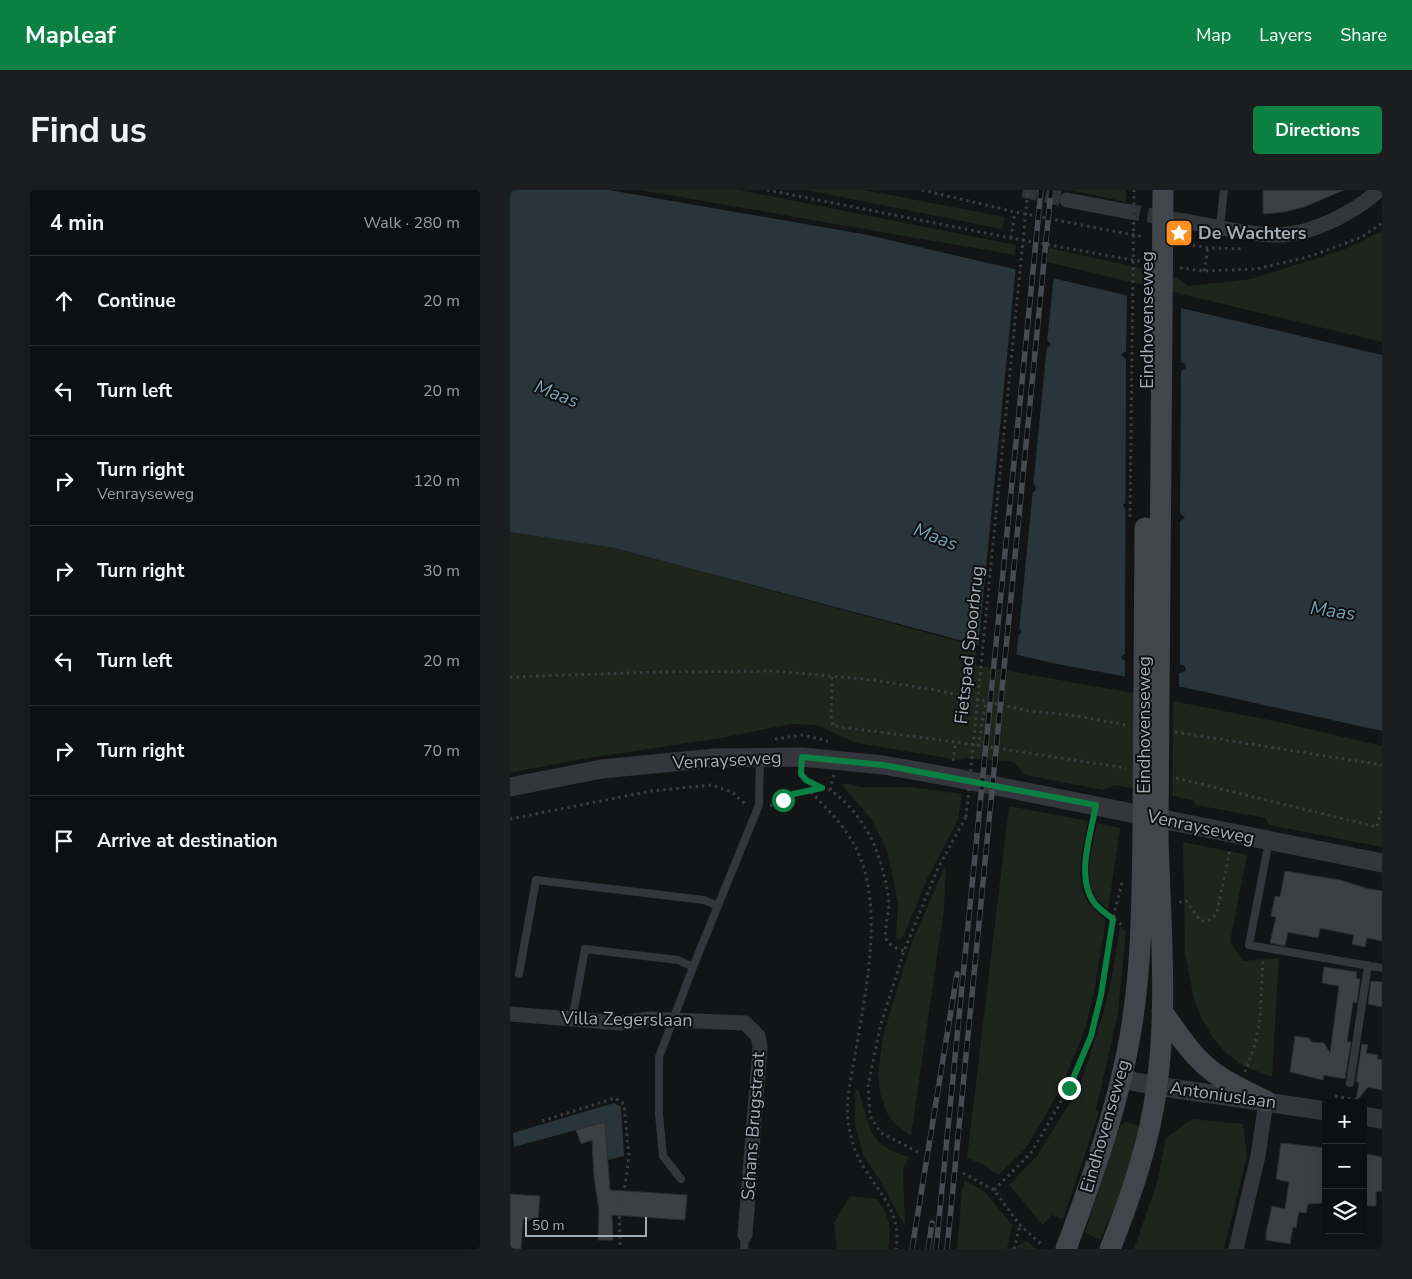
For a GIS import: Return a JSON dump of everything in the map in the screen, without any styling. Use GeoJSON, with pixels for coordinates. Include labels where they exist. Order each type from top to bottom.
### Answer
{"type":"FeatureCollection","features":[{"type":"Feature","properties":{"kind":"main road","name":"Eindhovenseweg"},"geometry":{"type":"LineString","coordinates":[[1110,1249],[1135,1182],[1151,1122],[1157,1086],[1162,1011],[1151,833],[1148,190]]}},
{"type":"Feature","properties":{"kind":"main road","name":"Eindhovenseweg"},"geometry":{"type":"LineString","coordinates":[[1066,1249],[1094,1173],[1113,1112],[1132,1026],[1138,976],[1143,878],[1151,833],[1163,190]]}},
{"type":"Feature","properties":{"kind":"main road"},"geometry":{"type":"LineString","coordinates":[[1162,1011],[1190,1050],[1204,1064],[1223,1079],[1266,1101]]}},
{"type":"Feature","properties":{"kind":"street"},"geometry":{"type":"LineString","coordinates":[[1184,221],[1267,234],[1292,234],[1309,230],[1349,212],[1379,190]]}},
{"type":"Feature","properties":{"kind":"street"},"geometry":{"type":"LineString","coordinates":[[1067,200],[1130,214]]}},
{"type":"Feature","properties":{"kind":"street","name":"Venrayseweg"},"geometry":{"type":"LineString","coordinates":[[510,787],[602,769],[715,758],[802,757],[883,765],[1096,805],[1382,863]]}},
{"type":"Feature","properties":{"kind":"street","name":"Villa Zegerslaan"},"geometry":{"type":"LineString","coordinates":[[510,1014],[621,1023],[650,1018],[745,1024]]}},
{"type":"Feature","properties":{"kind":"street","name":"Schans Brugstraat"},"geometry":{"type":"LineString","coordinates":[[744,1242],[760,1048],[758,1036],[745,1024]]}},
{"type":"Feature","properties":{"kind":"street","name":"Antoniuslaan"},"geometry":{"type":"LineString","coordinates":[[1121,1079],[1157,1086],[1322,1109]]}},
{"type":"Feature","properties":{"kind":"street"},"geometry":{"type":"LineString","coordinates":[[1236,1249],[1258,1156],[1266,1101]]}},
{"type":"Feature","properties":{"kind":"street"},"geometry":{"type":"LineString","coordinates":[[1367,1117],[1382,1120]]}},
{"type":"Feature","properties":{"kind":"lane"},"geometry":{"type":"LineString","coordinates":[[1220,227],[1224,190]]}},
{"type":"Feature","properties":{"kind":"lane"},"geometry":{"type":"LineString","coordinates":[[681,1179],[663,1156],[659,1114],[659,1057],[693,967],[759,805],[760,757]]}},
{"type":"Feature","properties":{"kind":"lane","name":"Venrayseweg"},"geometry":{"type":"LineString","coordinates":[[1263,948],[1250,945],[1269,841]]}},
{"type":"Feature","properties":{"kind":"lane"},"geometry":{"type":"LineString","coordinates":[[519,974],[536,880],[704,900],[718,906]]}},
{"type":"Feature","properties":{"kind":"lane"},"geometry":{"type":"LineString","coordinates":[[1263,948],[1382,968]]}},
{"type":"Feature","properties":{"kind":"lane"},"geometry":{"type":"LineString","coordinates":[[572,1020],[585,949],[678,960],[693,967]]}},
{"type":"Feature","properties":{"kind":"lane"},"geometry":{"type":"LineString","coordinates":[[1350,1083],[1368,966]]}},
{"type":"Feature","properties":{"kind":"path"},"geometry":{"type":"LineString","coordinates":[[767,190],[1011,238],[1146,262]]}},
{"type":"Feature","properties":{"kind":"path"},"geometry":{"type":"LineString","coordinates":[[922,190],[1015,212],[1095,228],[1110,224]]}},
{"type":"Feature","properties":{"kind":"path","name":"Fietspad Spoorbrug"},"geometry":{"type":"LineString","coordinates":[[918,1152],[881,1133],[870,1116],[868,1086],[880,1027],[904,951],[938,868],[966,817],[1028,190]]}},
{"type":"Feature","properties":{"kind":"path"},"geometry":{"type":"LineString","coordinates":[[1130,214],[1134,190]]}},
{"type":"Feature","properties":{"kind":"path"},"geometry":{"type":"LineString","coordinates":[[1011,238],[1015,212]]}},
{"type":"Feature","properties":{"kind":"path"},"geometry":{"type":"LineString","coordinates":[[1174,268],[1204,271],[1256,269],[1308,257],[1362,237],[1382,223]]}},
{"type":"Feature","properties":{"kind":"path"},"geometry":{"type":"LineString","coordinates":[[1204,271],[1208,248]]}},
{"type":"Feature","properties":{"kind":"path"},"geometry":{"type":"LineString","coordinates":[[510,677],[658,672],[766,671],[872,680],[936,690],[1028,711],[1070,715],[1132,726]]}},
{"type":"Feature","properties":{"kind":"path"},"geometry":{"type":"LineString","coordinates":[[832,677],[831,716],[833,726],[1129,768]]}},
{"type":"Feature","properties":{"kind":"path"},"geometry":{"type":"LineString","coordinates":[[978,746],[986,702]]}},
{"type":"Feature","properties":{"kind":"path"},"geometry":{"type":"LineString","coordinates":[[1174,731],[1382,765]]}},
{"type":"Feature","properties":{"kind":"path"},"geometry":{"type":"LineString","coordinates":[[802,757],[801,774],[806,780],[830,790],[855,813],[873,840],[885,875],[889,904],[886,939],[890,945],[904,951]]}},
{"type":"Feature","properties":{"kind":"path"},"geometry":{"type":"LineString","coordinates":[[1167,776],[1378,827],[1382,807]]}},
{"type":"Feature","properties":{"kind":"path"},"geometry":{"type":"LineString","coordinates":[[510,819],[651,791],[711,785],[732,792],[745,804],[775,806],[793,794],[811,792],[822,788]]}},
{"type":"Feature","properties":{"kind":"path"},"geometry":{"type":"LineString","coordinates":[[811,792],[849,836],[859,855],[866,875],[871,925],[868,979],[848,1100],[849,1127],[858,1157],[892,1210],[898,1237],[896,1249]]}},
{"type":"Feature","properties":{"kind":"path"},"geometry":{"type":"LineString","coordinates":[[994,1190],[1031,1153],[1069,1088],[1091,1036],[1101,995],[1113,919],[1093,902],[1086,886],[1085,866],[1096,805]]}},
{"type":"Feature","properties":{"kind":"path"},"geometry":{"type":"LineString","coordinates":[[1176,902],[1186,901],[1197,917],[1204,922],[1215,917],[1234,834]]}},
{"type":"Feature","properties":{"kind":"path"},"geometry":{"type":"LineString","coordinates":[[1244,1076],[1255,1044],[1260,1018],[1263,948]]}},
{"type":"Feature","properties":{"kind":"path"},"geometry":{"type":"LineString","coordinates":[[542,1121],[615,1098],[624,1104],[628,1156],[625,1186],[619,1200],[620,1249]]}},
{"type":"Feature","properties":{"kind":"path"},"geometry":{"type":"LineString","coordinates":[[964,1173],[994,1190],[1020,1225],[1041,1244]]}},
{"type":"Feature","properties":{"kind":"path"},"geometry":{"type":"LineString","coordinates":[[1014,1249],[1020,1225]]}},
{"type":"Feature","properties":{"kind":"shaded area"},"geometry":{"type":"Polygon","coordinates":[[[640,190],[739,190],[1016,245],[1015,255],[640,190]]]}},
{"type":"Feature","properties":{"kind":"shaded area"},"geometry":{"type":"Polygon","coordinates":[[[806,190],[864,190],[1005,217],[1002,229],[806,190]]]}},
{"type":"Feature","properties":{"kind":"shaded area"},"geometry":{"type":"Polygon","coordinates":[[[1069,190],[1126,190],[1126,202],[1069,190]]]}},
{"type":"Feature","properties":{"kind":"shaded area"},"geometry":{"type":"Polygon","coordinates":[[[1382,231],[1382,342],[1047,262],[1049,248],[1177,278],[1188,286],[1251,279],[1343,250],[1382,231]]]}},
{"type":"Feature","properties":{"kind":"shaded area"},"geometry":{"type":"Polygon","coordinates":[[[510,532],[614,548],[976,646],[976,665],[1138,694],[1138,789],[1114,785],[1103,790],[1025,775],[1014,762],[965,758],[959,760],[856,743],[817,725],[791,724],[721,738],[582,759],[510,773],[510,532]]]}},
{"type":"Feature","properties":{"kind":"shaded area"},"geometry":{"type":"Polygon","coordinates":[[[1173,701],[1284,723],[1382,746],[1382,847],[1269,825],[1265,818],[1196,805],[1192,800],[1172,796],[1173,701]]]}},
{"type":"Feature","properties":{"kind":"shaded area"},"geometry":{"type":"Polygon","coordinates":[[[848,783],[861,787],[911,787],[962,794],[958,820],[927,879],[904,935],[899,940],[896,936],[898,903],[887,850],[871,819],[842,785],[848,783]]]}},
{"type":"Feature","properties":{"kind":"shaded area"},"geometry":{"type":"Polygon","coordinates":[[[1009,806],[1088,821],[1082,853],[1081,884],[1089,904],[1106,920],[1094,992],[1085,1030],[1060,1090],[1026,1148],[999,1175],[984,1165],[967,1158],[1009,806]]]}},
{"type":"Feature","properties":{"kind":"shaded area"},"geometry":{"type":"Polygon","coordinates":[[[1097,823],[1120,828],[1108,910],[1096,898],[1090,881],[1090,862],[1097,823]]]}},
{"type":"Feature","properties":{"kind":"shaded area"},"geometry":{"type":"Polygon","coordinates":[[[1183,842],[1247,855],[1230,942],[1243,961],[1279,958],[1272,1077],[1243,1066],[1226,1053],[1213,1038],[1201,1018],[1194,999],[1185,954],[1183,842]]]}},
{"type":"Feature","properties":{"kind":"shaded area"},"geometry":{"type":"Polygon","coordinates":[[[946,864],[944,909],[911,1136],[894,1123],[887,1113],[880,1093],[878,1072],[884,1032],[912,942],[946,864]]]}},
{"type":"Feature","properties":{"kind":"shaded area"},"geometry":{"type":"Polygon","coordinates":[[[1120,927],[1126,932],[1118,1013],[1096,1110],[1099,1112],[1063,1219],[1051,1215],[1043,1225],[1009,1185],[1037,1156],[1079,1088],[1104,1011],[1120,927]]]}},
{"type":"Feature","properties":{"kind":"shaded area"},"geometry":{"type":"Polygon","coordinates":[[[855,1090],[859,1091],[872,1133],[885,1147],[909,1157],[903,1169],[905,1227],[882,1184],[863,1155],[855,1124],[855,1090]]]}},
{"type":"Feature","properties":{"kind":"shaded area"},"geometry":{"type":"Polygon","coordinates":[[[1192,1119],[1243,1124],[1247,1156],[1224,1249],[1134,1249],[1157,1183],[1166,1138],[1192,1119]]]}},
{"type":"Feature","properties":{"kind":"shaded area"},"geometry":{"type":"Polygon","coordinates":[[[1126,1122],[1140,1126],[1124,1186],[1100,1240],[1085,1232],[1120,1126],[1126,1122]]]}},
{"type":"Feature","properties":{"kind":"shaded area"},"geometry":{"type":"Polygon","coordinates":[[[965,1180],[985,1192],[1012,1225],[1007,1249],[957,1249],[962,1190],[965,1180]]]}},
{"type":"Feature","properties":{"kind":"shaded area"},"geometry":{"type":"Polygon","coordinates":[[[850,1196],[877,1199],[889,1222],[888,1249],[837,1249],[834,1223],[850,1196]]]}},
{"type":"Feature","properties":{"kind":"shaded area"},"geometry":{"type":"Polygon","coordinates":[[[1026,1241],[1037,1249],[1017,1249],[1018,1246],[1026,1241]]]}},
{"type":"Feature","properties":{"kind":"water","name":"Maas"},"geometry":{"type":"Polygon","coordinates":[[[510,190],[609,190],[868,235],[1382,355],[1382,731],[1187,688],[1052,663],[993,649],[614,548],[510,532],[510,190]],[[1013,333],[1012,340],[1043,349],[1051,344],[1045,338],[1013,333]],[[1124,352],[1121,355],[1127,360],[1181,371],[1186,368],[1185,364],[1181,362],[1124,352]],[[1002,477],[997,481],[998,484],[1032,493],[1036,490],[1035,485],[1032,483],[1002,477]],[[1125,503],[1123,505],[1126,510],[1179,522],[1185,518],[1180,513],[1125,503]],[[987,620],[983,629],[1018,636],[1022,632],[1017,626],[987,620]],[[1124,654],[1121,658],[1127,662],[1181,673],[1186,670],[1185,666],[1124,654]]]}},
{"type":"Feature","properties":{"kind":"water"},"geometry":{"type":"Polygon","coordinates":[[[614,1103],[621,1107],[624,1156],[608,1160],[605,1122],[514,1147],[513,1133],[614,1103]]]}},
{"type":"Feature","properties":{"kind":"pier"},"geometry":{"type":"Polygon","coordinates":[[[1016,266],[1054,275],[1047,342],[1017,335],[1013,338],[1043,346],[1047,345],[1033,487],[1002,479],[999,481],[1026,490],[1033,489],[1019,631],[987,622],[985,627],[1019,633],[1016,657],[978,648],[1016,266]]]}},
{"type":"Feature","properties":{"kind":"pier"},"geometry":{"type":"Polygon","coordinates":[[[1127,293],[1181,305],[1181,365],[1126,354],[1127,293]]]}},
{"type":"Feature","properties":{"kind":"pier"},"geometry":{"type":"Polygon","coordinates":[[[1126,357],[1181,368],[1180,516],[1126,506],[1180,519],[1180,667],[1125,656],[1126,357]]]}},
{"type":"Feature","properties":{"kind":"pier"},"geometry":{"type":"Polygon","coordinates":[[[1125,659],[1179,670],[1179,689],[1125,679],[1125,659]]]}},
{"type":"Feature","properties":{"kind":"building"},"geometry":{"type":"Polygon","coordinates":[[[1263,190],[1344,190],[1304,207],[1284,212],[1263,214],[1263,190]]]}},
{"type":"Feature","properties":{"kind":"building"},"geometry":{"type":"Polygon","coordinates":[[[1285,871],[1340,880],[1382,891],[1382,941],[1367,938],[1365,947],[1352,944],[1354,935],[1320,928],[1318,938],[1288,932],[1285,946],[1270,943],[1276,917],[1271,916],[1275,896],[1280,897],[1285,871]]]}},
{"type":"Feature","properties":{"kind":"building"},"geometry":{"type":"Polygon","coordinates":[[[1324,967],[1357,972],[1356,978],[1360,979],[1357,1003],[1353,1002],[1347,1042],[1351,1042],[1345,1079],[1324,1075],[1323,1080],[1290,1072],[1295,1036],[1309,1038],[1312,1042],[1324,1043],[1330,1053],[1339,986],[1322,983],[1324,967]]]}},
{"type":"Feature","properties":{"kind":"building"},"geometry":{"type":"Polygon","coordinates":[[[1371,981],[1382,982],[1382,1007],[1368,1004],[1371,981]]]}},
{"type":"Feature","properties":{"kind":"building"},"geometry":{"type":"Polygon","coordinates":[[[1362,1044],[1368,1045],[1366,1053],[1378,1055],[1377,1059],[1382,1060],[1382,1090],[1368,1087],[1356,1099],[1359,1082],[1356,1082],[1362,1044]]]}},
{"type":"Feature","properties":{"kind":"building"},"geometry":{"type":"Polygon","coordinates":[[[605,1122],[610,1190],[687,1195],[685,1220],[612,1215],[613,1240],[598,1240],[599,1210],[594,1177],[592,1140],[581,1144],[576,1130],[605,1122]]]}},
{"type":"Feature","properties":{"kind":"building"},"geometry":{"type":"Polygon","coordinates":[[[1281,1143],[1322,1148],[1322,1203],[1308,1204],[1306,1213],[1299,1212],[1296,1228],[1293,1227],[1290,1244],[1266,1240],[1272,1206],[1285,1209],[1289,1182],[1276,1179],[1281,1143]]]}},
{"type":"Feature","properties":{"kind":"building"},"geometry":{"type":"Polygon","coordinates":[[[1367,1154],[1382,1157],[1382,1191],[1376,1192],[1376,1206],[1367,1206],[1367,1154]]]}},
{"type":"Feature","properties":{"kind":"building"},"geometry":{"type":"Polygon","coordinates":[[[510,1194],[540,1196],[538,1221],[523,1219],[521,1249],[510,1249],[510,1194]]]}},
{"type":"Feature","properties":{"kind":"tunnel"},"geometry":{"type":"LineString","coordinates":[[1023,190],[1067,200]]}},
{"type":"Feature","properties":{"kind":"tunnel"},"geometry":{"type":"LineString","coordinates":[[1125,211],[1184,221]]}},
{"type":"Feature","properties":{"kind":"railway"},"geometry":{"type":"LineString","coordinates":[[936,1249],[1041,190]]}},
{"type":"Feature","properties":{"kind":"railway"},"geometry":{"type":"LineString","coordinates":[[947,1249],[1051,190]]}},
{"type":"Feature","properties":{"kind":"railway"},"geometry":{"type":"LineString","coordinates":[[912,1249],[957,974]]}},
{"type":"Feature","properties":{"kind":"railway"},"geometry":{"type":"LineString","coordinates":[[928,1249],[932,1223]]}},
{"type":"Feature","properties":{"kind":"place","name":"De Wachters"},"geometry":{"type":"Point","coordinates":[1179,233]}},
{"type":"Feature","properties":{"kind":"route"},"geometry":{"type":"LineString","coordinates":[[783,800],[793,794],[811,792],[822,788],[806,780],[801,774],[802,757],[883,765],[1096,805],[1085,866],[1086,886],[1093,902],[1113,919],[1101,995],[1091,1036],[1069,1088]]}}]}
